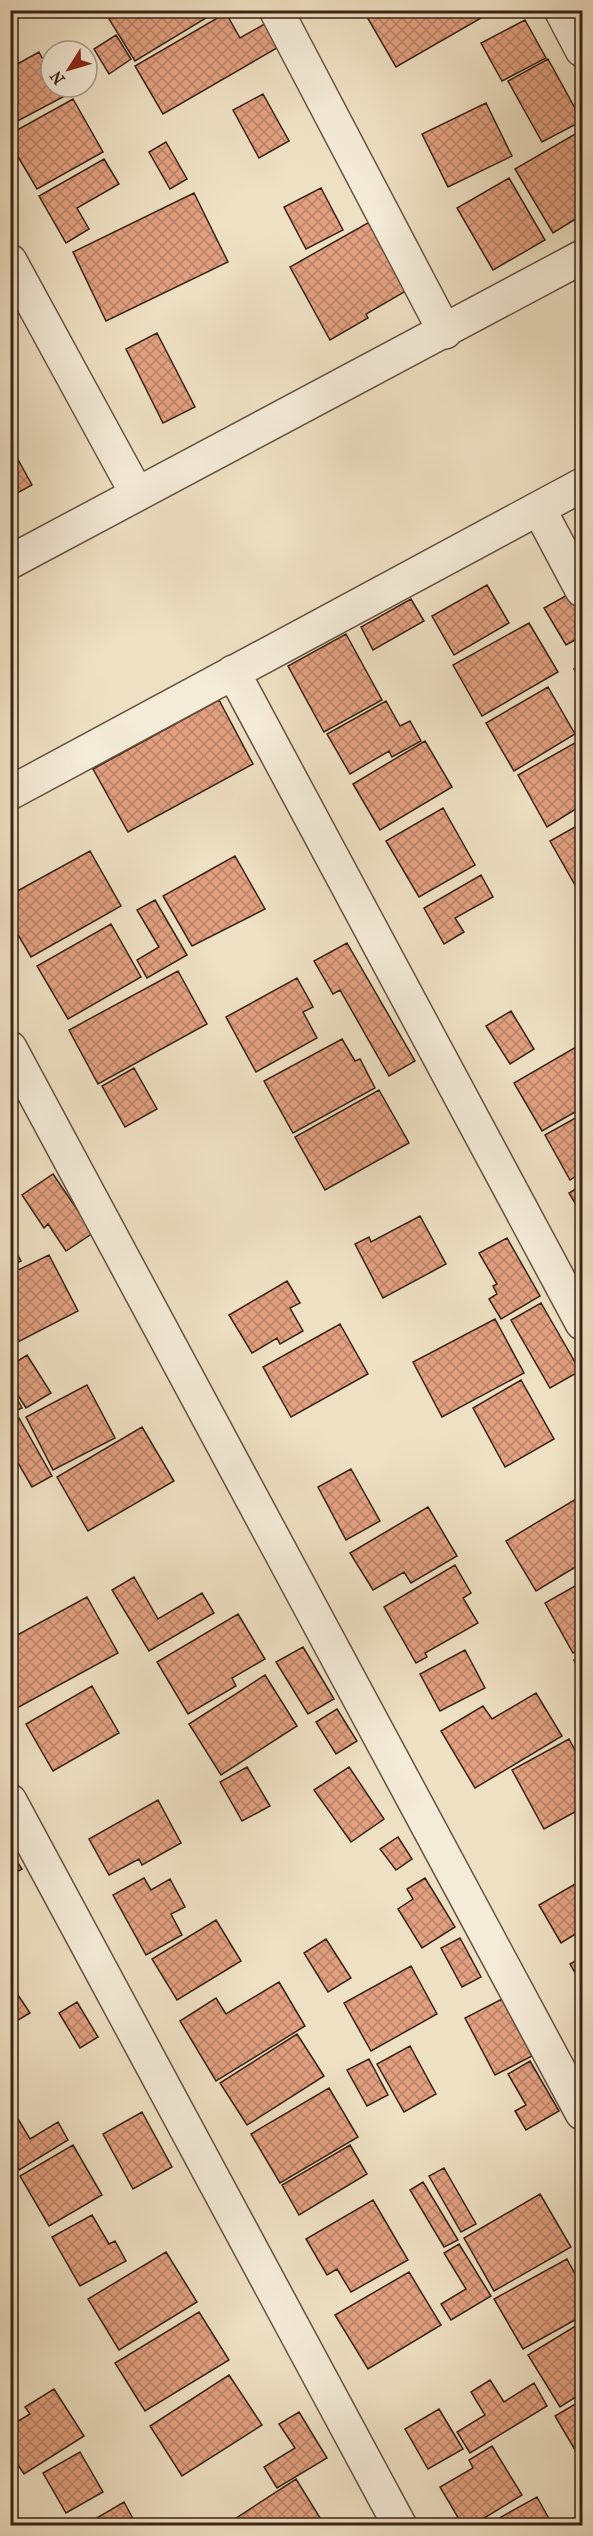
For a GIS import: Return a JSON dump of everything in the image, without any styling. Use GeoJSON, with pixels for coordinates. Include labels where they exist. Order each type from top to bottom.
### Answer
{"type":"FeatureCollection","features":[{"type":"Feature","properties":{"kind":"street"},"geometry":{"type":"LineString","coordinates":[[276,10],[445,332]]}},
{"type":"Feature","properties":{"kind":"street"},"geometry":{"type":"LineString","coordinates":[[561,10],[582,50]]}},
{"type":"Feature","properties":{"kind":"street"},"geometry":{"type":"LineString","coordinates":[[10,562],[582,257]]}},
{"type":"Feature","properties":{"kind":"street"},"geometry":{"type":"LineString","coordinates":[[10,261],[137,494]]}},
{"type":"Feature","properties":{"kind":"street"},"geometry":{"type":"LineString","coordinates":[[10,793],[582,485]]}},
{"type":"Feature","properties":{"kind":"street"},"geometry":{"type":"LineString","coordinates":[[538,509],[582,590]]}},
{"type":"Feature","properties":{"kind":"street"},"geometry":{"type":"LineString","coordinates":[[233,672],[582,1323]]}},
{"type":"Feature","properties":{"kind":"street"},"geometry":{"type":"LineString","coordinates":[[10,1048],[582,2113]]}},
{"type":"Feature","properties":{"kind":"street"},"geometry":{"type":"LineString","coordinates":[[10,1801],[400,2526]]}},
{"type":"Feature","properties":{"kind":"building"},"geometry":{"type":"Polygon","coordinates":[[[123,10],[209,10],[211,15],[135,61],[109,19],[123,10]]]}},
{"type":"Feature","properties":{"kind":"building"},"geometry":{"type":"Polygon","coordinates":[[[378,10],[495,10],[396,67],[367,17],[378,10]]]}},
{"type":"Feature","properties":{"kind":"building"},"geometry":{"type":"Polygon","coordinates":[[[226,13],[240,38],[268,22],[282,45],[163,114],[135,66],[226,13]]]}},
{"type":"Feature","properties":{"kind":"building"},"geometry":{"type":"Polygon","coordinates":[[[525,20],[546,58],[502,81],[481,43],[525,20]]]}},
{"type":"Feature","properties":{"kind":"building"},"geometry":{"type":"Polygon","coordinates":[[[116,35],[131,59],[109,74],[99,57],[99,46],[116,35]]]}},
{"type":"Feature","properties":{"kind":"building"},"geometry":{"type":"Polygon","coordinates":[[[39,52],[39,99],[59,99],[10,125],[10,68],[39,52]]]}},
{"type":"Feature","properties":{"kind":"building"},"geometry":{"type":"Polygon","coordinates":[[[548,59],[582,121],[542,142],[508,81],[548,59]]]}},
{"type":"Feature","properties":{"kind":"building"},"geometry":{"type":"Polygon","coordinates":[[[263,94],[289,141],[259,158],[233,110],[263,94]]]}},
{"type":"Feature","properties":{"kind":"building"},"geometry":{"type":"Polygon","coordinates":[[[73,99],[103,152],[37,189],[10,143],[10,134],[73,99]]]}},
{"type":"Feature","properties":{"kind":"building"},"geometry":{"type":"Polygon","coordinates":[[[486,103],[512,156],[448,187],[422,134],[486,103]]]}},
{"type":"Feature","properties":{"kind":"building"},"geometry":{"type":"Polygon","coordinates":[[[582,130],[582,215],[553,233],[515,169],[582,130]]]}},
{"type":"Feature","properties":{"kind":"building"},"geometry":{"type":"Polygon","coordinates":[[[166,142],[187,179],[170,189],[149,152],[166,142]]]}},
{"type":"Feature","properties":{"kind":"building"},"geometry":{"type":"Polygon","coordinates":[[[104,159],[119,184],[77,208],[89,229],[66,243],[39,196],[104,159]]]}},
{"type":"Feature","properties":{"kind":"building"},"geometry":{"type":"Polygon","coordinates":[[[509,178],[545,240],[493,270],[457,208],[509,178]]]}},
{"type":"Feature","properties":{"kind":"building"},"geometry":{"type":"Polygon","coordinates":[[[321,188],[343,230],[306,249],[284,207],[321,188]]]}},
{"type":"Feature","properties":{"kind":"building"},"geometry":{"type":"Polygon","coordinates":[[[194,193],[228,262],[106,321],[73,252],[194,193]]]}},
{"type":"Feature","properties":{"kind":"building"},"geometry":{"type":"Polygon","coordinates":[[[373,220],[411,288],[366,314],[368,318],[330,340],[290,267],[373,220]]]}},
{"type":"Feature","properties":{"kind":"building"},"geometry":{"type":"Polygon","coordinates":[[[157,333],[195,407],[163,423],[126,349],[157,333]]]}},
{"type":"Feature","properties":{"kind":"building"},"geometry":{"type":"Polygon","coordinates":[[[10,445],[32,485],[10,497],[10,445]]]}},
{"type":"Feature","properties":{"kind":"building"},"geometry":{"type":"Polygon","coordinates":[[[487,585],[509,623],[454,655],[432,616],[487,585]]]}},
{"type":"Feature","properties":{"kind":"building"},"geometry":{"type":"Polygon","coordinates":[[[569,594],[582,617],[582,636],[566,645],[544,608],[569,594]]]}},
{"type":"Feature","properties":{"kind":"building"},"geometry":{"type":"Polygon","coordinates":[[[411,599],[424,621],[373,650],[361,627],[411,599]]]}},
{"type":"Feature","properties":{"kind":"building"},"geometry":{"type":"Polygon","coordinates":[[[529,623],[558,672],[482,716],[453,665],[529,623]]]}},
{"type":"Feature","properties":{"kind":"building"},"geometry":{"type":"Polygon","coordinates":[[[346,634],[382,700],[324,732],[288,666],[346,634]]]}},
{"type":"Feature","properties":{"kind":"building"},"geometry":{"type":"Polygon","coordinates":[[[582,663],[582,683],[574,669],[582,663]]]}},
{"type":"Feature","properties":{"kind":"building"},"geometry":{"type":"Polygon","coordinates":[[[548,687],[575,734],[514,771],[486,723],[548,687]]]}},
{"type":"Feature","properties":{"kind":"building"},"geometry":{"type":"Polygon","coordinates":[[[219,700],[253,764],[128,832],[93,769],[219,700]]]}},
{"type":"Feature","properties":{"kind":"building"},"geometry":{"type":"Polygon","coordinates":[[[386,701],[400,726],[410,721],[421,741],[392,757],[389,751],[350,774],[327,734],[386,701]]]}},
{"type":"Feature","properties":{"kind":"building"},"geometry":{"type":"Polygon","coordinates":[[[582,739],[582,805],[547,827],[518,775],[582,739]]]}},
{"type":"Feature","properties":{"kind":"building"},"geometry":{"type":"Polygon","coordinates":[[[425,741],[452,787],[380,830],[353,784],[425,741]]]}},
{"type":"Feature","properties":{"kind":"building"},"geometry":{"type":"Polygon","coordinates":[[[443,808],[475,865],[419,897],[386,841],[443,808]]]}},
{"type":"Feature","properties":{"kind":"building"},"geometry":{"type":"Polygon","coordinates":[[[582,823],[582,890],[579,892],[550,841],[582,823]]]}},
{"type":"Feature","properties":{"kind":"building"},"geometry":{"type":"Polygon","coordinates":[[[90,851],[121,906],[31,957],[10,921],[10,895],[90,851]]]}},
{"type":"Feature","properties":{"kind":"building"},"geometry":{"type":"Polygon","coordinates":[[[235,856],[265,909],[192,946],[163,896],[235,856]]]}},
{"type":"Feature","properties":{"kind":"building"},"geometry":{"type":"Polygon","coordinates":[[[481,875],[493,897],[455,918],[464,932],[444,944],[424,908],[481,875]]]}},
{"type":"Feature","properties":{"kind":"building"},"geometry":{"type":"Polygon","coordinates":[[[155,900],[187,955],[147,978],[137,960],[159,947],[137,910],[155,900]]]}},
{"type":"Feature","properties":{"kind":"building"},"geometry":{"type":"Polygon","coordinates":[[[111,924],[141,977],[68,1019],[37,966],[111,924]]]}},
{"type":"Feature","properties":{"kind":"building"},"geometry":{"type":"Polygon","coordinates":[[[347,943],[415,1061],[389,1076],[340,990],[333,994],[314,961],[347,943]]]}},
{"type":"Feature","properties":{"kind":"building"},"geometry":{"type":"Polygon","coordinates":[[[178,971],[207,1024],[98,1084],[69,1030],[178,971]]]}},
{"type":"Feature","properties":{"kind":"building"},"geometry":{"type":"Polygon","coordinates":[[[297,978],[313,1007],[303,1012],[317,1038],[256,1072],[226,1017],[297,978]]]}},
{"type":"Feature","properties":{"kind":"building"},"geometry":{"type":"Polygon","coordinates":[[[511,1011],[534,1049],[510,1064],[486,1026],[511,1011]]]}},
{"type":"Feature","properties":{"kind":"building"},"geometry":{"type":"Polygon","coordinates":[[[342,1039],[355,1061],[360,1059],[375,1088],[293,1133],[264,1081],[342,1039]]]}},
{"type":"Feature","properties":{"kind":"building"},"geometry":{"type":"Polygon","coordinates":[[[576,1047],[582,1059],[582,1108],[542,1131],[514,1083],[576,1047]]]}},
{"type":"Feature","properties":{"kind":"building"},"geometry":{"type":"Polygon","coordinates":[[[134,1068],[157,1109],[125,1127],[102,1086],[134,1068]]]}},
{"type":"Feature","properties":{"kind":"building"},"geometry":{"type":"Polygon","coordinates":[[[379,1090],[409,1143],[325,1190],[295,1137],[379,1090]]]}},
{"type":"Feature","properties":{"kind":"building"},"geometry":{"type":"Polygon","coordinates":[[[577,1117],[582,1128],[582,1172],[570,1180],[545,1135],[577,1117]]]}},
{"type":"Feature","properties":{"kind":"building"},"geometry":{"type":"Polygon","coordinates":[[[53,1174],[93,1233],[66,1251],[48,1224],[44,1228],[22,1195],[53,1174]]]}},
{"type":"Feature","properties":{"kind":"building"},"geometry":{"type":"Polygon","coordinates":[[[582,1185],[582,1215],[569,1193],[582,1185]]]}},
{"type":"Feature","properties":{"kind":"building"},"geometry":{"type":"Polygon","coordinates":[[[420,1216],[446,1264],[383,1298],[355,1244],[369,1237],[371,1242],[420,1216]]]}},
{"type":"Feature","properties":{"kind":"building"},"geometry":{"type":"Polygon","coordinates":[[[507,1238],[540,1296],[501,1319],[489,1299],[497,1294],[493,1286],[497,1284],[479,1253],[507,1238]]]}},
{"type":"Feature","properties":{"kind":"building"},"geometry":{"type":"Polygon","coordinates":[[[10,1241],[21,1261],[10,1267],[10,1241]]]}},
{"type":"Feature","properties":{"kind":"building"},"geometry":{"type":"Polygon","coordinates":[[[49,1255],[78,1311],[10,1346],[10,1274],[49,1255]]]}},
{"type":"Feature","properties":{"kind":"building"},"geometry":{"type":"Polygon","coordinates":[[[287,1281],[300,1303],[290,1308],[303,1331],[280,1344],[277,1338],[252,1353],[229,1315],[287,1281]]]}},
{"type":"Feature","properties":{"kind":"building"},"geometry":{"type":"Polygon","coordinates":[[[541,1303],[580,1371],[550,1388],[511,1320],[541,1303]]]}},
{"type":"Feature","properties":{"kind":"building"},"geometry":{"type":"Polygon","coordinates":[[[495,1319],[524,1373],[442,1417],[413,1362],[495,1319]]]}},
{"type":"Feature","properties":{"kind":"building"},"geometry":{"type":"Polygon","coordinates":[[[340,1324],[368,1374],[291,1417],[263,1367],[340,1324]]]}},
{"type":"Feature","properties":{"kind":"building"},"geometry":{"type":"Polygon","coordinates":[[[27,1355],[51,1393],[26,1408],[10,1383],[10,1366],[27,1355]]]}},
{"type":"Feature","properties":{"kind":"building"},"geometry":{"type":"Polygon","coordinates":[[[521,1380],[554,1439],[505,1467],[473,1408],[521,1380]]]}},
{"type":"Feature","properties":{"kind":"building"},"geometry":{"type":"Polygon","coordinates":[[[87,1385],[115,1438],[53,1470],[26,1417],[87,1385]]]}},
{"type":"Feature","properties":{"kind":"building"},"geometry":{"type":"Polygon","coordinates":[[[10,1386],[22,1408],[10,1414],[10,1386]]]}},
{"type":"Feature","properties":{"kind":"building"},"geometry":{"type":"Polygon","coordinates":[[[19,1418],[52,1476],[32,1487],[10,1449],[10,1423],[19,1418]]]}},
{"type":"Feature","properties":{"kind":"building"},"geometry":{"type":"Polygon","coordinates":[[[142,1427],[174,1481],[88,1531],[57,1477],[142,1427]]]}},
{"type":"Feature","properties":{"kind":"building"},"geometry":{"type":"Polygon","coordinates":[[[351,1469],[380,1521],[346,1540],[318,1487],[351,1469]]]}},
{"type":"Feature","properties":{"kind":"building"},"geometry":{"type":"Polygon","coordinates":[[[581,1496],[582,1563],[536,1591],[506,1541],[581,1496]]]}},
{"type":"Feature","properties":{"kind":"building"},"geometry":{"type":"Polygon","coordinates":[[[428,1507],[457,1556],[411,1583],[404,1572],[373,1590],[350,1553],[428,1507]]]}},
{"type":"Feature","properties":{"kind":"building"},"geometry":{"type":"Polygon","coordinates":[[[455,1565],[471,1593],[463,1598],[478,1623],[425,1653],[427,1657],[416,1663],[384,1607],[455,1565]]]}},
{"type":"Feature","properties":{"kind":"building"},"geometry":{"type":"Polygon","coordinates":[[[134,1577],[158,1619],[202,1593],[214,1613],[149,1651],[112,1590],[134,1577]]]}},
{"type":"Feature","properties":{"kind":"building"},"geometry":{"type":"Polygon","coordinates":[[[582,1582],[582,1648],[573,1653],[545,1603],[582,1582]]]}},
{"type":"Feature","properties":{"kind":"building"},"geometry":{"type":"Polygon","coordinates":[[[87,1597],[118,1653],[17,1708],[10,1696],[10,1639],[87,1597]]]}},
{"type":"Feature","properties":{"kind":"building"},"geometry":{"type":"Polygon","coordinates":[[[238,1614],[265,1659],[232,1678],[236,1686],[188,1714],[157,1662],[238,1614]]]}},
{"type":"Feature","properties":{"kind":"building"},"geometry":{"type":"Polygon","coordinates":[[[303,1647],[334,1699],[308,1714],[276,1662],[303,1647]]]}},
{"type":"Feature","properties":{"kind":"building"},"geometry":{"type":"Polygon","coordinates":[[[465,1650],[485,1688],[440,1711],[420,1674],[465,1650]]]}},
{"type":"Feature","properties":{"kind":"building"},"geometry":{"type":"Polygon","coordinates":[[[582,1655],[582,1675],[574,1660],[582,1655]]]}},
{"type":"Feature","properties":{"kind":"building"},"geometry":{"type":"Polygon","coordinates":[[[265,1675],[297,1726],[221,1775],[189,1724],[265,1675]]]}},
{"type":"Feature","properties":{"kind":"building"},"geometry":{"type":"Polygon","coordinates":[[[92,1686],[119,1733],[53,1771],[26,1724],[92,1686]]]}},
{"type":"Feature","properties":{"kind":"building"},"geometry":{"type":"Polygon","coordinates":[[[536,1693],[562,1736],[475,1788],[441,1731],[483,1706],[492,1719],[536,1693]]]}},
{"type":"Feature","properties":{"kind":"building"},"geometry":{"type":"Polygon","coordinates":[[[337,1709],[357,1741],[336,1754],[316,1722],[337,1709]]]}},
{"type":"Feature","properties":{"kind":"building"},"geometry":{"type":"Polygon","coordinates":[[[569,1739],[582,1763],[582,1808],[544,1829],[512,1770],[569,1739]]]}},
{"type":"Feature","properties":{"kind":"building"},"geometry":{"type":"Polygon","coordinates":[[[247,1767],[270,1806],[242,1821],[220,1782],[247,1767]]]}},
{"type":"Feature","properties":{"kind":"building"},"geometry":{"type":"Polygon","coordinates":[[[349,1767],[384,1819],[351,1842],[314,1790],[349,1767]]]}},
{"type":"Feature","properties":{"kind":"building"},"geometry":{"type":"Polygon","coordinates":[[[158,1800],[181,1843],[142,1865],[139,1859],[109,1875],[89,1839],[158,1800]]]}},
{"type":"Feature","properties":{"kind":"building"},"geometry":{"type":"Polygon","coordinates":[[[398,1837],[412,1859],[396,1870],[380,1849],[398,1837]]]}},
{"type":"Feature","properties":{"kind":"building"},"geometry":{"type":"Polygon","coordinates":[[[10,1851],[22,1869],[10,1876],[10,1851]]]}},
{"type":"Feature","properties":{"kind":"building"},"geometry":{"type":"Polygon","coordinates":[[[144,1878],[151,1890],[170,1879],[185,1907],[171,1914],[182,1935],[146,1955],[113,1895],[144,1878]]]}},
{"type":"Feature","properties":{"kind":"building"},"geometry":{"type":"Polygon","coordinates":[[[425,1878],[455,1927],[422,1948],[398,1909],[413,1899],[407,1889],[425,1878]]]}},
{"type":"Feature","properties":{"kind":"building"},"geometry":{"type":"Polygon","coordinates":[[[582,1880],[582,1930],[561,1943],[539,1905],[582,1880]]]}},
{"type":"Feature","properties":{"kind":"building"},"geometry":{"type":"Polygon","coordinates":[[[216,1920],[241,1961],[177,2000],[152,1959],[216,1920]]]}},
{"type":"Feature","properties":{"kind":"building"},"geometry":{"type":"Polygon","coordinates":[[[460,1938],[481,1977],[462,1987],[441,1948],[460,1938]]]}},
{"type":"Feature","properties":{"kind":"building"},"geometry":{"type":"Polygon","coordinates":[[[326,1939],[351,1978],[328,1992],[304,1953],[326,1939]]]}},
{"type":"Feature","properties":{"kind":"building"},"geometry":{"type":"Polygon","coordinates":[[[582,1957],[582,1985],[570,1964],[582,1957]]]}},
{"type":"Feature","properties":{"kind":"building"},"geometry":{"type":"Polygon","coordinates":[[[411,1966],[437,2014],[371,2051],[344,2003],[411,1966]]]}},
{"type":"Feature","properties":{"kind":"building"},"geometry":{"type":"Polygon","coordinates":[[[279,1982],[305,2026],[216,2081],[180,2021],[216,1998],[226,2014],[279,1982]]]}},
{"type":"Feature","properties":{"kind":"building"},"geometry":{"type":"Polygon","coordinates":[[[10,1983],[30,2013],[10,2025],[10,1983]]]}},
{"type":"Feature","properties":{"kind":"building"},"geometry":{"type":"Polygon","coordinates":[[[502,1999],[532,2056],[495,2075],[465,2018],[502,1999]]]}},
{"type":"Feature","properties":{"kind":"building"},"geometry":{"type":"Polygon","coordinates":[[[77,2002],[98,2037],[80,2048],[59,2013],[77,2002]]]}},
{"type":"Feature","properties":{"kind":"building"},"geometry":{"type":"Polygon","coordinates":[[[297,2034],[324,2076],[247,2125],[220,2083],[297,2034]]]}},
{"type":"Feature","properties":{"kind":"building"},"geometry":{"type":"Polygon","coordinates":[[[410,2046],[436,2094],[404,2112],[377,2064],[410,2046]]]}},
{"type":"Feature","properties":{"kind":"building"},"geometry":{"type":"Polygon","coordinates":[[[369,2059],[388,2095],[367,2106],[347,2070],[369,2059]]]}},
{"type":"Feature","properties":{"kind":"building"},"geometry":{"type":"Polygon","coordinates":[[[530,2061],[559,2111],[526,2130],[515,2111],[526,2105],[508,2074],[530,2061]]]}},
{"type":"Feature","properties":{"kind":"building"},"geometry":{"type":"Polygon","coordinates":[[[329,2088],[358,2137],[280,2183],[251,2134],[329,2088]]]}},
{"type":"Feature","properties":{"kind":"building"},"geometry":{"type":"Polygon","coordinates":[[[12,2109],[30,2139],[58,2122],[68,2140],[19,2170],[10,2156],[12,2109]]]}},
{"type":"Feature","properties":{"kind":"building"},"geometry":{"type":"Polygon","coordinates":[[[142,2112],[172,2167],[133,2189],[103,2134],[142,2112]]]}},
{"type":"Feature","properties":{"kind":"building"},"geometry":{"type":"Polygon","coordinates":[[[73,2145],[102,2195],[49,2226],[20,2176],[73,2145]]]}},
{"type":"Feature","properties":{"kind":"building"},"geometry":{"type":"Polygon","coordinates":[[[350,2145],[367,2174],[299,2215],[282,2185],[350,2145]]]}},
{"type":"Feature","properties":{"kind":"building"},"geometry":{"type":"Polygon","coordinates":[[[444,2168],[476,2224],[461,2232],[429,2176],[444,2168]]]}},
{"type":"Feature","properties":{"kind":"building"},"geometry":{"type":"Polygon","coordinates":[[[423,2182],[458,2240],[444,2247],[410,2190],[423,2182]]]}},
{"type":"Feature","properties":{"kind":"building"},"geometry":{"type":"Polygon","coordinates":[[[540,2194],[571,2247],[494,2291],[464,2238],[540,2194]]]}},
{"type":"Feature","properties":{"kind":"building"},"geometry":{"type":"Polygon","coordinates":[[[373,2200],[408,2260],[351,2292],[337,2269],[327,2275],[306,2239],[373,2200]]]}},
{"type":"Feature","properties":{"kind":"building"},"geometry":{"type":"Polygon","coordinates":[[[92,2215],[109,2244],[115,2241],[126,2261],[80,2286],[52,2237],[92,2215]]]}},
{"type":"Feature","properties":{"kind":"building"},"geometry":{"type":"Polygon","coordinates":[[[459,2244],[491,2296],[451,2320],[441,2304],[466,2289],[444,2253],[459,2244]]]}},
{"type":"Feature","properties":{"kind":"building"},"geometry":{"type":"Polygon","coordinates":[[[166,2252],[197,2302],[119,2350],[88,2299],[166,2252]]]}},
{"type":"Feature","properties":{"kind":"building"},"geometry":{"type":"Polygon","coordinates":[[[567,2259],[582,2287],[582,2316],[523,2349],[494,2299],[567,2259]]]}},
{"type":"Feature","properties":{"kind":"building"},"geometry":{"type":"Polygon","coordinates":[[[409,2272],[441,2325],[368,2369],[335,2315],[409,2272]]]}},
{"type":"Feature","properties":{"kind":"building"},"geometry":{"type":"Polygon","coordinates":[[[199,2312],[229,2360],[145,2411],[115,2363],[199,2312]]]}},
{"type":"Feature","properties":{"kind":"building"},"geometry":{"type":"Polygon","coordinates":[[[582,2322],[582,2393],[560,2407],[528,2355],[582,2322]]]}},
{"type":"Feature","properties":{"kind":"building"},"geometry":{"type":"Polygon","coordinates":[[[229,2375],[262,2425],[182,2476],[150,2426],[229,2375]]]}},
{"type":"Feature","properties":{"kind":"building"},"geometry":{"type":"Polygon","coordinates":[[[490,2380],[504,2402],[534,2383],[547,2406],[470,2453],[457,2432],[485,2415],[471,2392],[490,2380]]]}},
{"type":"Feature","properties":{"kind":"building"},"geometry":{"type":"Polygon","coordinates":[[[54,2389],[84,2436],[24,2474],[10,2453],[10,2426],[30,2414],[25,2407],[54,2389]]]}},
{"type":"Feature","properties":{"kind":"building"},"geometry":{"type":"Polygon","coordinates":[[[582,2400],[582,2459],[581,2460],[555,2416],[582,2400]]]}},
{"type":"Feature","properties":{"kind":"building"},"geometry":{"type":"Polygon","coordinates":[[[439,2409],[463,2449],[428,2469],[405,2429],[439,2409]]]}},
{"type":"Feature","properties":{"kind":"building"},"geometry":{"type":"Polygon","coordinates":[[[299,2412],[327,2458],[277,2488],[264,2467],[295,2448],[279,2424],[299,2412]]]}},
{"type":"Feature","properties":{"kind":"building"},"geometry":{"type":"Polygon","coordinates":[[[492,2446],[522,2495],[471,2526],[463,2526],[440,2487],[473,2468],[469,2460],[492,2446]]]}},
{"type":"Feature","properties":{"kind":"building"},"geometry":{"type":"Polygon","coordinates":[[[80,2452],[103,2492],[66,2513],[43,2473],[80,2452]]]}},
{"type":"Feature","properties":{"kind":"building"},"geometry":{"type":"Polygon","coordinates":[[[296,2479],[325,2526],[224,2526],[296,2479]]]}},
{"type":"Feature","properties":{"kind":"building"},"geometry":{"type":"Polygon","coordinates":[[[537,2497],[553,2526],[485,2526],[537,2497]]]}},
{"type":"Feature","properties":{"kind":"building"},"geometry":{"type":"Polygon","coordinates":[[[124,2502],[137,2526],[83,2526],[124,2502]]]}}]}
